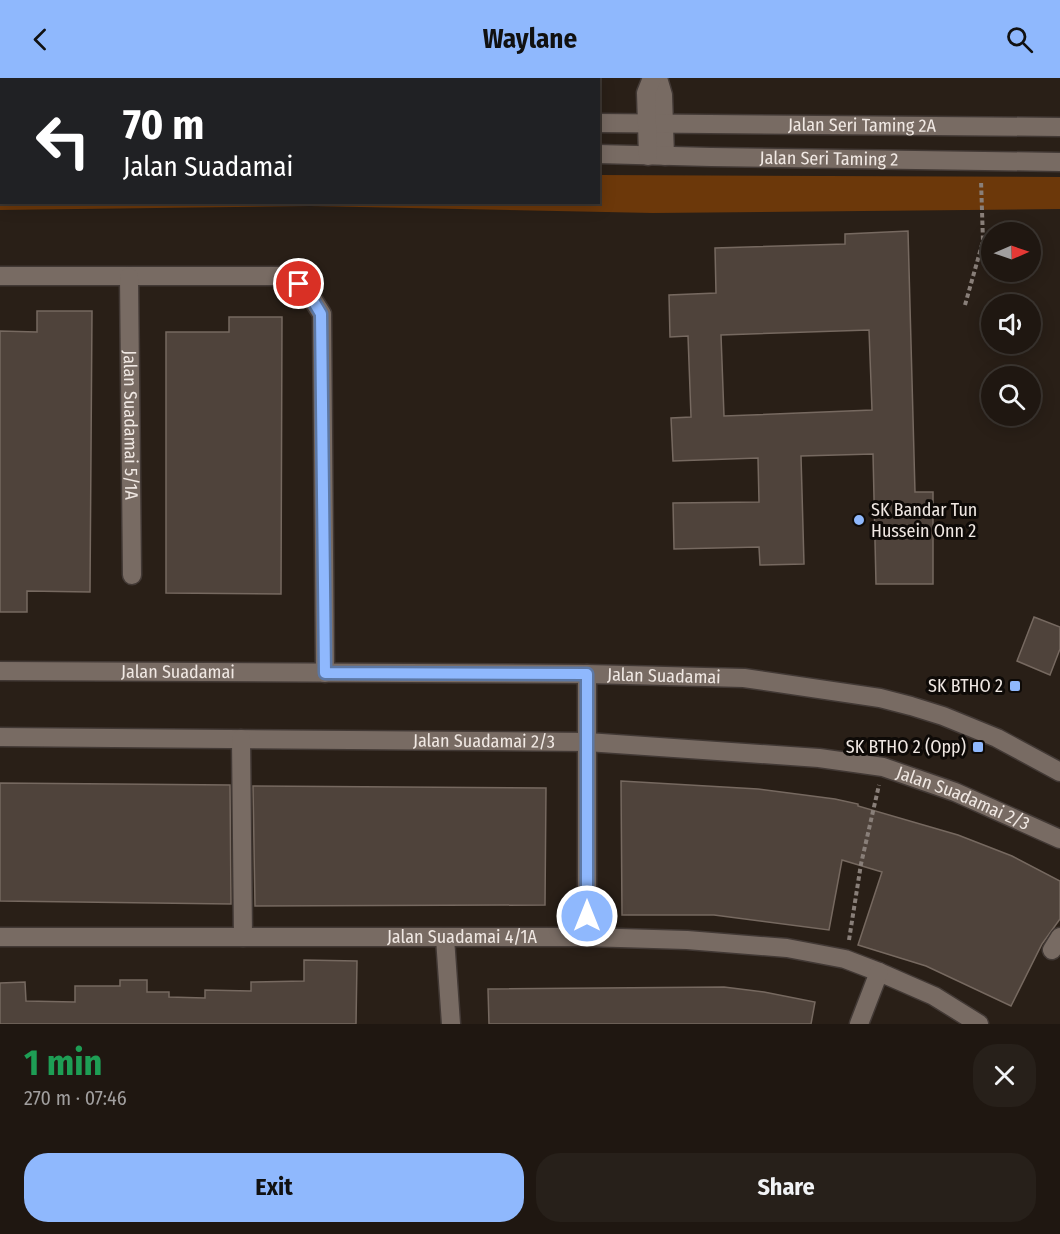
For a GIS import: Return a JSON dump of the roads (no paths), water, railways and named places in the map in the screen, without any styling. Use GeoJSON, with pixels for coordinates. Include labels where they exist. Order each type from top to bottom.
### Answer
{"type":"FeatureCollection","features":[{"type":"Feature","properties":{"kind":"street"},"geometry":{"type":"LineString","coordinates":[[652,78],[646,93],[656,124]]}},
{"type":"Feature","properties":{"kind":"street"},"geometry":{"type":"LineString","coordinates":[[656,156],[656,124],[663,94],[658,78]]}},
{"type":"Feature","properties":{"kind":"street"},"geometry":{"type":"LineString","coordinates":[[600,123],[656,124]]}},
{"type":"Feature","properties":{"kind":"street","name":"Jalan Seri Taming 2A"},"geometry":{"type":"LineString","coordinates":[[656,124],[1060,127]]}},
{"type":"Feature","properties":{"kind":"street","name":"Jalan Seri Taming 2"},"geometry":{"type":"LineString","coordinates":[[600,154],[1060,162]]}},
{"type":"Feature","properties":{"kind":"street"},"geometry":{"type":"LineString","coordinates":[[0,276],[289,276],[308,292],[321,314],[325,673]]}},
{"type":"Feature","properties":{"kind":"street","name":"Jalan Suadamai 5/1A"},"geometry":{"type":"LineString","coordinates":[[129,277],[132,575]]}},
{"type":"Feature","properties":{"kind":"street","name":"Jalan Suadamai"},"geometry":{"type":"LineString","coordinates":[[0,671],[587,674],[744,678],[880,698],[943,716],[986,733],[1060,772]]}},
{"type":"Feature","properties":{"kind":"street"},"geometry":{"type":"LineString","coordinates":[[587,674],[587,938]]}},
{"type":"Feature","properties":{"kind":"street","name":"Jalan Suadamai 2/3"},"geometry":{"type":"LineString","coordinates":[[0,737],[587,742],[819,758],[883,767],[955,792],[1060,839]]}},
{"type":"Feature","properties":{"kind":"street"},"geometry":{"type":"LineString","coordinates":[[241,739],[243,937]]}},
{"type":"Feature","properties":{"kind":"street","name":"Jalan Suadamai 4/1A"},"geometry":{"type":"LineString","coordinates":[[0,937],[587,938],[687,940],[743,944],[787,948],[845,959],[934,996],[979,1024]]}},
{"type":"Feature","properties":{"kind":"street"},"geometry":{"type":"LineString","coordinates":[[445,938],[451,1024]]}},
{"type":"Feature","properties":{"kind":"street"},"geometry":{"type":"LineString","coordinates":[[860,1024],[879,972]]}},
{"type":"Feature","properties":{"kind":"place","name":"SK Bandar Tun Hussein Onn 2"},"geometry":{"type":"Point","coordinates":[859,520]}},
{"type":"Feature","properties":{"kind":"place","name":"SK BTHO 2"},"geometry":{"type":"Point","coordinates":[1015,686]}},
{"type":"Feature","properties":{"kind":"place","name":"SK BTHO 2 (Opp)"},"geometry":{"type":"Point","coordinates":[978,747]}}]}
